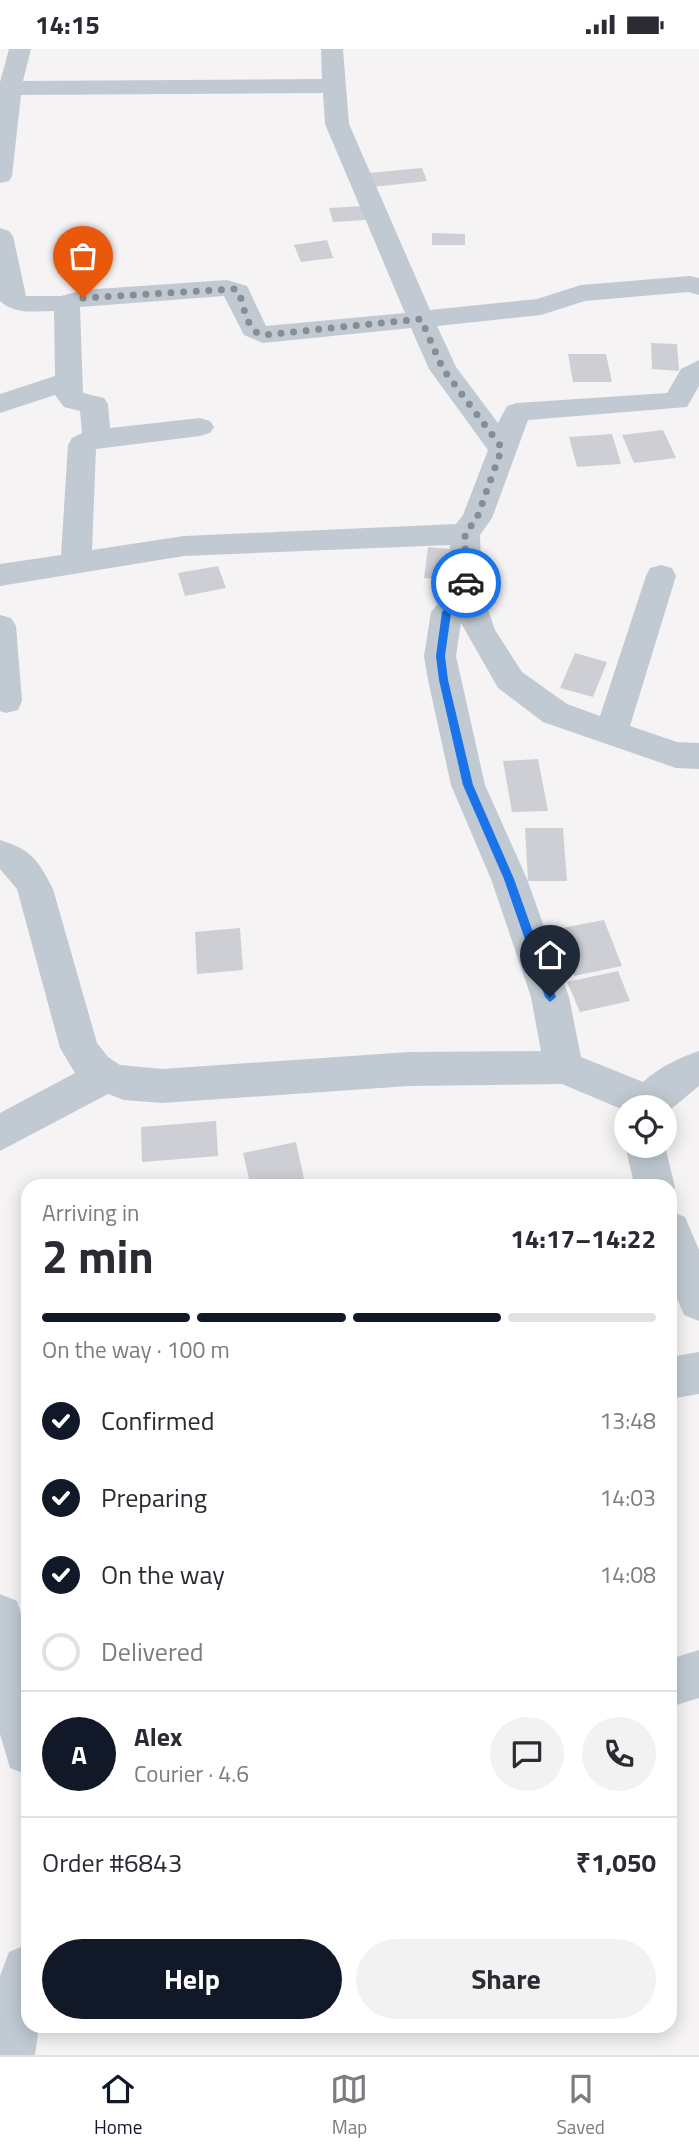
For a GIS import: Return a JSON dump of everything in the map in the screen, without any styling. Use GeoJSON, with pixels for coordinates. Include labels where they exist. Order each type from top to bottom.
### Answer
{"type":"FeatureCollection","features":[{"type":"Feature","properties":{"kind":"street"},"geometry":{"type":"LineString","coordinates":[[0,176],[10,88],[20,49]]}},
{"type":"Feature","properties":{"kind":"street"},"geometry":{"type":"LineString","coordinates":[[332,49],[337,124],[443,369],[502,448]]}},
{"type":"Feature","properties":{"kind":"street"},"geometry":{"type":"LineString","coordinates":[[10,88],[335,86]]}},
{"type":"Feature","properties":{"kind":"street"},"geometry":{"type":"LineString","coordinates":[[0,236],[11,298],[19,304],[63,303],[83,298],[227,288],[239,292],[251,328],[256,334],[263,335],[541,307],[581,293],[690,284],[699,287]]}},
{"type":"Feature","properties":{"kind":"street"},"geometry":{"type":"LineString","coordinates":[[63,303],[67,306],[70,399],[94,404],[97,439]]}},
{"type":"Feature","properties":{"kind":"street"},"geometry":{"type":"LineString","coordinates":[[699,369],[691,376],[677,401],[517,412],[477,518],[465,534],[466,592],[480,631],[510,680],[555,713],[676,755],[699,756]]}},
{"type":"Feature","properties":{"kind":"street"},"geometry":{"type":"LineString","coordinates":[[0,404],[69,381]]}},
{"type":"Feature","properties":{"kind":"street"},"geometry":{"type":"LineString","coordinates":[[76,563],[82,445],[89,440],[200,428]]}},
{"type":"Feature","properties":{"kind":"street"},"geometry":{"type":"LineString","coordinates":[[0,575],[184,546],[465,534]]}},
{"type":"Feature","properties":{"kind":"street"},"geometry":{"type":"LineString","coordinates":[[611,733],[661,576]]}},
{"type":"Feature","properties":{"kind":"street"},"geometry":{"type":"LineString","coordinates":[[466,592],[447,612],[440,656],[443,680],[468,785],[509,879],[550,997],[564,1067]]}},
{"type":"Feature","properties":{"kind":"street"},"geometry":{"type":"LineString","coordinates":[[0,626],[6,701]]}},
{"type":"Feature","properties":{"kind":"street"},"geometry":{"type":"LineString","coordinates":[[0,854],[9,856],[23,866],[35,889],[79,1048],[88,1065],[104,1077],[128,1084],[162,1086],[409,1069],[564,1067],[626,1095]]}},
{"type":"Feature","properties":{"kind":"street"},"geometry":{"type":"LineString","coordinates":[[659,1095],[680,1077],[699,1068]]}},
{"type":"Feature","properties":{"kind":"street"},"geometry":{"type":"LineString","coordinates":[[0,1133],[104,1077]]}},
{"type":"Feature","properties":{"kind":"street"},"geometry":{"type":"LineString","coordinates":[[648,1158],[654,1179]]}},
{"type":"Feature","properties":{"kind":"street"},"geometry":{"type":"LineString","coordinates":[[677,1247],[699,1301]]}},
{"type":"Feature","properties":{"kind":"street"},"geometry":{"type":"LineString","coordinates":[[677,1377],[699,1373]]}},
{"type":"Feature","properties":{"kind":"street"},"geometry":{"type":"LineString","coordinates":[[0,1618],[21,1717]]}},
{"type":"Feature","properties":{"kind":"street"},"geometry":{"type":"LineString","coordinates":[[677,1681],[699,1674]]}},
{"type":"Feature","properties":{"kind":"street"},"geometry":{"type":"LineString","coordinates":[[8,2055],[9,2039],[21,1996]]}},
{"type":"Feature","properties":{"kind":"building"},"geometry":{"type":"Polygon","coordinates":[[[422,168],[427,181],[373,187],[369,173],[422,168]]]}},
{"type":"Feature","properties":{"kind":"building"},"geometry":{"type":"Polygon","coordinates":[[[363,206],[366,220],[333,222],[329,208],[363,206]]]}},
{"type":"Feature","properties":{"kind":"building"},"geometry":{"type":"Polygon","coordinates":[[[432,233],[465,234],[465,245],[432,245],[432,233]]]}},
{"type":"Feature","properties":{"kind":"building"},"geometry":{"type":"Polygon","coordinates":[[[327,240],[333,258],[301,262],[294,245],[327,240]]]}},
{"type":"Feature","properties":{"kind":"building"},"geometry":{"type":"Polygon","coordinates":[[[651,343],[677,344],[679,371],[652,369],[651,343]]]}},
{"type":"Feature","properties":{"kind":"building"},"geometry":{"type":"Polygon","coordinates":[[[568,354],[606,354],[612,382],[573,382],[568,354]]]}},
{"type":"Feature","properties":{"kind":"building"},"geometry":{"type":"Polygon","coordinates":[[[663,430],[676,458],[634,463],[622,435],[663,430]]]}},
{"type":"Feature","properties":{"kind":"building"},"geometry":{"type":"Polygon","coordinates":[[[612,434],[621,464],[577,467],[569,437],[612,434]]]}},
{"type":"Feature","properties":{"kind":"building"},"geometry":{"type":"Polygon","coordinates":[[[428,547],[460,550],[456,580],[424,578],[428,547]]]}},
{"type":"Feature","properties":{"kind":"building"},"geometry":{"type":"Polygon","coordinates":[[[218,566],[226,588],[185,596],[178,573],[218,566]]]}},
{"type":"Feature","properties":{"kind":"building"},"geometry":{"type":"Polygon","coordinates":[[[575,653],[607,662],[593,697],[560,688],[575,653]]]}},
{"type":"Feature","properties":{"kind":"building"},"geometry":{"type":"Polygon","coordinates":[[[538,759],[548,811],[512,812],[503,761],[538,759]]]}},
{"type":"Feature","properties":{"kind":"building"},"geometry":{"type":"Polygon","coordinates":[[[525,828],[563,828],[567,881],[528,881],[525,828]]]}},
{"type":"Feature","properties":{"kind":"building"},"geometry":{"type":"Polygon","coordinates":[[[604,920],[622,966],[574,976],[556,929],[604,920]]]}},
{"type":"Feature","properties":{"kind":"building"},"geometry":{"type":"Polygon","coordinates":[[[240,928],[243,970],[197,974],[195,932],[240,928]]]}},
{"type":"Feature","properties":{"kind":"building"},"geometry":{"type":"Polygon","coordinates":[[[618,971],[630,1001],[580,1012],[567,982],[618,971]]]}},
{"type":"Feature","properties":{"kind":"building"},"geometry":{"type":"Polygon","coordinates":[[[216,1121],[218,1156],[142,1162],[141,1127],[216,1121]]]}},
{"type":"Feature","properties":{"kind":"building"},"geometry":{"type":"Polygon","coordinates":[[[296,1142],[304,1179],[249,1179],[243,1153],[296,1142]]]}},
{"type":"Feature","properties":{"kind":"way so far"},"geometry":{"type":"LineString","coordinates":[[83,298],[234,289],[239,292],[251,328],[256,334],[263,335],[421,319],[443,369],[502,448],[477,518],[465,534],[466,583]]}},
{"type":"Feature","properties":{"kind":"route"},"geometry":{"type":"LineString","coordinates":[[466,583],[466,592],[447,612],[440,656],[443,680],[468,785],[509,879],[550,997]]}}]}
